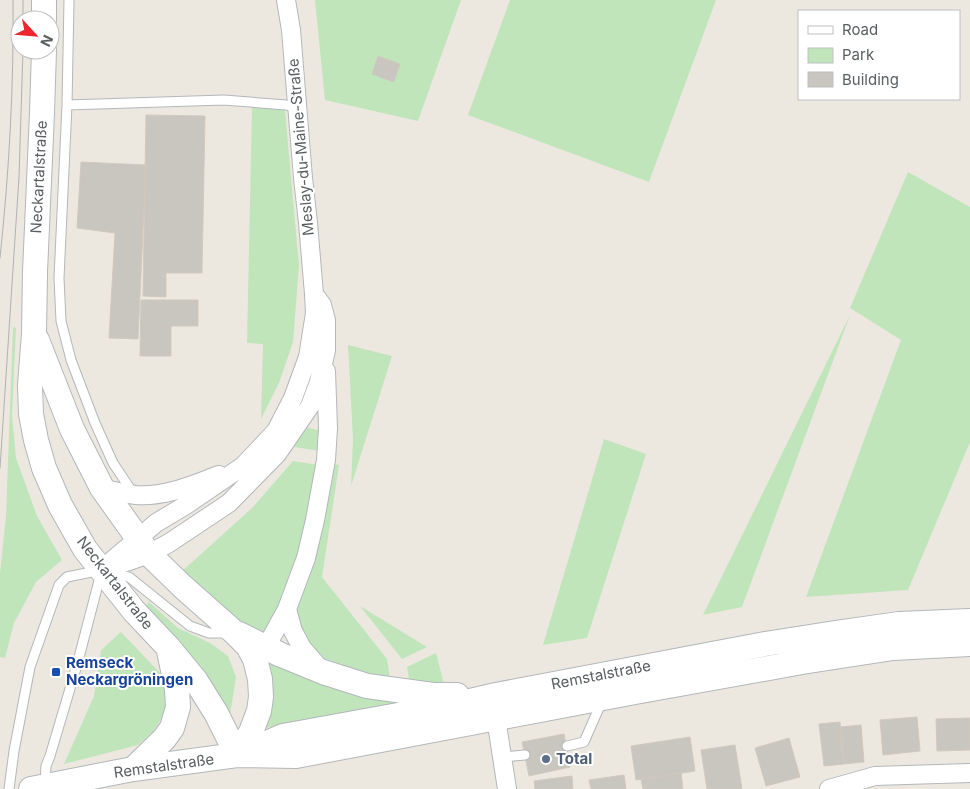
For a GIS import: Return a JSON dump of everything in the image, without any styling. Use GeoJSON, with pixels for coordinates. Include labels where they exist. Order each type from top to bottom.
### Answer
{"type":"FeatureCollection","features":[{"type":"Feature","properties":{"kind":"main road","name":"Neckartalstraße"},"geometry":{"type":"LineString","coordinates":[[44,60],[34,334],[30,386],[31,414],[36,440],[44,468],[60,505],[85,549],[134,611],[168,647],[196,681],[216,713],[237,755]]}},
{"type":"Feature","properties":{"kind":"main road","name":"Neckartalstraße"},"geometry":{"type":"LineString","coordinates":[[34,334],[72,429],[102,488],[144,546],[183,587],[248,646],[261,653]]}},
{"type":"Feature","properties":{"kind":"main road","name":"Remstalstraße"},"geometry":{"type":"LineString","coordinates":[[38,788],[133,769],[237,755],[296,756],[765,644],[899,624],[970,621]]}},
{"type":"Feature","properties":{"kind":"main road","name":"Remstalstraße"},"geometry":{"type":"LineString","coordinates":[[496,707],[604,698],[802,662],[893,648],[970,644]]}},
{"type":"Feature","properties":{"kind":"main road"},"geometry":{"type":"LineString","coordinates":[[133,769],[164,739],[172,728],[178,707],[177,689],[168,647]]}},
{"type":"Feature","properties":{"kind":"main road"},"geometry":{"type":"LineString","coordinates":[[237,755],[251,732],[259,711],[261,697],[261,653],[292,660],[367,686],[434,695],[496,707]]}},
{"type":"Feature","properties":{"kind":"street","name":"Meslay-du-Maine-Straße"},"geometry":{"type":"LineString","coordinates":[[144,546],[156,523],[243,466],[276,431],[293,398],[308,357],[315,313],[314,294],[291,30],[286,0]]}},
{"type":"Feature","properties":{"kind":"street","name":"Meslay-du-Maine-Straße"},"geometry":{"type":"LineString","coordinates":[[261,653],[287,609],[306,558],[326,460],[328,428],[326,320],[322,305],[314,294]]}},
{"type":"Feature","properties":{"kind":"street","name":"Meslay-du-Maine-Straße"},"geometry":{"type":"LineString","coordinates":[[102,570],[144,546],[169,543],[229,503],[276,454],[310,406],[319,382],[326,350]]}},
{"type":"Feature","properties":{"kind":"street","name":"Meslay-du-Maine-Straße"},"geometry":{"type":"LineString","coordinates":[[102,488],[135,495],[156,495],[174,492],[243,466]]}},
{"type":"Feature","properties":{"kind":"street"},"geometry":{"type":"LineString","coordinates":[[287,609],[293,630],[302,648],[323,672]]}},
{"type":"Feature","properties":{"kind":"street"},"geometry":{"type":"LineString","coordinates":[[496,707],[507,789]]}},
{"type":"Feature","properties":{"kind":"street"},"geometry":{"type":"LineString","coordinates":[[829,789],[875,776],[970,773]]}},
{"type":"Feature","properties":{"kind":"lane"},"geometry":{"type":"LineString","coordinates":[[69,0],[67,105],[59,278],[61,321],[70,360],[94,423],[112,463],[135,495]]}},
{"type":"Feature","properties":{"kind":"lane"},"geometry":{"type":"LineString","coordinates":[[67,105],[224,100],[286,105],[297,108]]}},
{"type":"Feature","properties":{"kind":"lane"},"geometry":{"type":"LineString","coordinates":[[10,789],[14,751],[30,666],[59,585],[66,577],[102,570],[128,577],[190,626],[209,633],[235,633]]}},
{"type":"Feature","properties":{"kind":"lane"},"geometry":{"type":"LineString","coordinates":[[38,788],[50,756],[77,665],[102,570]]}},
{"type":"Feature","properties":{"kind":"lane"},"geometry":{"type":"LineString","coordinates":[[567,746],[584,742],[604,698]]}},
{"type":"Feature","properties":{"kind":"lane"},"geometry":{"type":"LineString","coordinates":[[502,757],[524,755]]}},
{"type":"Feature","properties":{"kind":"green space"},"geometry":{"type":"Polygon","coordinates":[[[315,0],[461,0],[418,121],[325,100],[315,0]]]}},
{"type":"Feature","properties":{"kind":"green space"},"geometry":{"type":"Polygon","coordinates":[[[510,0],[716,0],[649,182],[468,115],[510,0]]]}},
{"type":"Feature","properties":{"kind":"green space"},"geometry":{"type":"Polygon","coordinates":[[[252,106],[285,110],[299,266],[293,342],[279,383],[261,419],[263,344],[247,343],[252,106]]]}},
{"type":"Feature","properties":{"kind":"green space"},"geometry":{"type":"Polygon","coordinates":[[[908,172],[970,207],[970,442],[908,590],[806,597],[901,340],[850,308],[908,172]]]}},
{"type":"Feature","properties":{"kind":"green space"},"geometry":{"type":"Polygon","coordinates":[[[850,315],[742,607],[703,615],[850,315]]]}},
{"type":"Feature","properties":{"kind":"green space"},"geometry":{"type":"Polygon","coordinates":[[[13,327],[16,328],[12,416],[16,458],[37,516],[62,560],[36,582],[14,623],[5,658],[0,657],[0,574],[6,516],[13,327]]]}},
{"type":"Feature","properties":{"kind":"green space"},"geometry":{"type":"Polygon","coordinates":[[[348,345],[392,356],[351,486],[353,439],[348,345]]]}},
{"type":"Feature","properties":{"kind":"green space"},"geometry":{"type":"Polygon","coordinates":[[[305,427],[318,430],[320,451],[294,447],[305,427]]]}},
{"type":"Feature","properties":{"kind":"green space"},"geometry":{"type":"Polygon","coordinates":[[[604,439],[646,454],[587,638],[543,645],[604,439]]]}},
{"type":"Feature","properties":{"kind":"green space"},"geometry":{"type":"Polygon","coordinates":[[[293,461],[319,465],[312,506],[292,576],[264,636],[232,616],[180,573],[252,508],[293,461]]]}},
{"type":"Feature","properties":{"kind":"green space"},"geometry":{"type":"Polygon","coordinates":[[[330,463],[339,465],[322,577],[387,659],[390,678],[365,673],[318,656],[291,610],[330,463]]]}},
{"type":"Feature","properties":{"kind":"green space"},"geometry":{"type":"Polygon","coordinates":[[[149,602],[178,628],[210,643],[228,656],[236,677],[230,716],[145,608],[149,602]]]}},
{"type":"Feature","properties":{"kind":"green space"},"geometry":{"type":"Polygon","coordinates":[[[360,606],[427,647],[402,659],[360,606]]]}},
{"type":"Feature","properties":{"kind":"green space"},"geometry":{"type":"Polygon","coordinates":[[[121,632],[162,675],[168,709],[152,733],[138,745],[64,764],[94,696],[101,650],[121,632]]]}},
{"type":"Feature","properties":{"kind":"green space"},"geometry":{"type":"Polygon","coordinates":[[[436,653],[444,684],[409,679],[407,667],[436,653]]]}},
{"type":"Feature","properties":{"kind":"green space"},"geometry":{"type":"Polygon","coordinates":[[[269,661],[355,694],[413,707],[264,728],[269,661]]]}},
{"type":"Feature","properties":{"kind":"building"},"geometry":{"type":"Polygon","coordinates":[[[378,56],[400,64],[394,82],[372,74],[378,56]]]}},
{"type":"Feature","properties":{"kind":"building"},"geometry":{"type":"Polygon","coordinates":[[[146,115],[205,116],[202,273],[166,273],[166,297],[143,296],[146,115]]]}},
{"type":"Feature","properties":{"kind":"building"},"geometry":{"type":"Polygon","coordinates":[[[81,162],[146,165],[138,339],[109,338],[115,233],[77,228],[81,162]]]}},
{"type":"Feature","properties":{"kind":"building"},"geometry":{"type":"Polygon","coordinates":[[[141,300],[198,300],[198,326],[171,326],[171,356],[140,356],[141,300]]]}},
{"type":"Feature","properties":{"kind":"building"},"geometry":{"type":"Polygon","coordinates":[[[917,717],[920,751],[883,755],[880,720],[917,717]]]}},
{"type":"Feature","properties":{"kind":"building"},"geometry":{"type":"Polygon","coordinates":[[[970,718],[970,750],[937,751],[936,719],[970,718]]]}},
{"type":"Feature","properties":{"kind":"building"},"geometry":{"type":"Polygon","coordinates":[[[840,722],[844,764],[824,766],[819,724],[840,722]]]}},
{"type":"Feature","properties":{"kind":"building"},"geometry":{"type":"Polygon","coordinates":[[[861,725],[864,762],[844,764],[840,727],[861,725]]]}},
{"type":"Feature","properties":{"kind":"building"},"geometry":{"type":"Polygon","coordinates":[[[564,734],[570,767],[529,776],[522,742],[564,734]]]}},
{"type":"Feature","properties":{"kind":"building"},"geometry":{"type":"Polygon","coordinates":[[[690,737],[695,771],[636,780],[631,746],[690,737]]]}},
{"type":"Feature","properties":{"kind":"building"},"geometry":{"type":"Polygon","coordinates":[[[789,738],[800,777],[766,786],[755,748],[789,738]]]}},
{"type":"Feature","properties":{"kind":"building"},"geometry":{"type":"Polygon","coordinates":[[[735,745],[742,789],[707,789],[701,750],[735,745]]]}},
{"type":"Feature","properties":{"kind":"building"},"geometry":{"type":"Polygon","coordinates":[[[681,773],[683,789],[643,789],[641,779],[681,773]]]}},
{"type":"Feature","properties":{"kind":"building"},"geometry":{"type":"Polygon","coordinates":[[[624,775],[626,789],[591,789],[589,780],[624,775]]]}},
{"type":"Feature","properties":{"kind":"building"},"geometry":{"type":"Polygon","coordinates":[[[572,776],[573,789],[535,789],[534,781],[572,776]]]}},
{"type":"Feature","properties":{"kind":"tram line"},"geometry":{"type":"LineString","coordinates":[[0,258],[10,129],[13,65],[13,0]]}},
{"type":"Feature","properties":{"kind":"tram line"},"geometry":{"type":"LineString","coordinates":[[23,0],[23,10]]}},
{"type":"Feature","properties":{"kind":"tram line"},"geometry":{"type":"LineString","coordinates":[[0,468],[19,177],[23,60]]}},
{"type":"Feature","properties":{"kind":"place","name":"Remseck Neckargröningen"},"geometry":{"type":"Point","coordinates":[56,672]}},
{"type":"Feature","properties":{"kind":"place","name":"Total"},"geometry":{"type":"Point","coordinates":[546,759]}}]}
